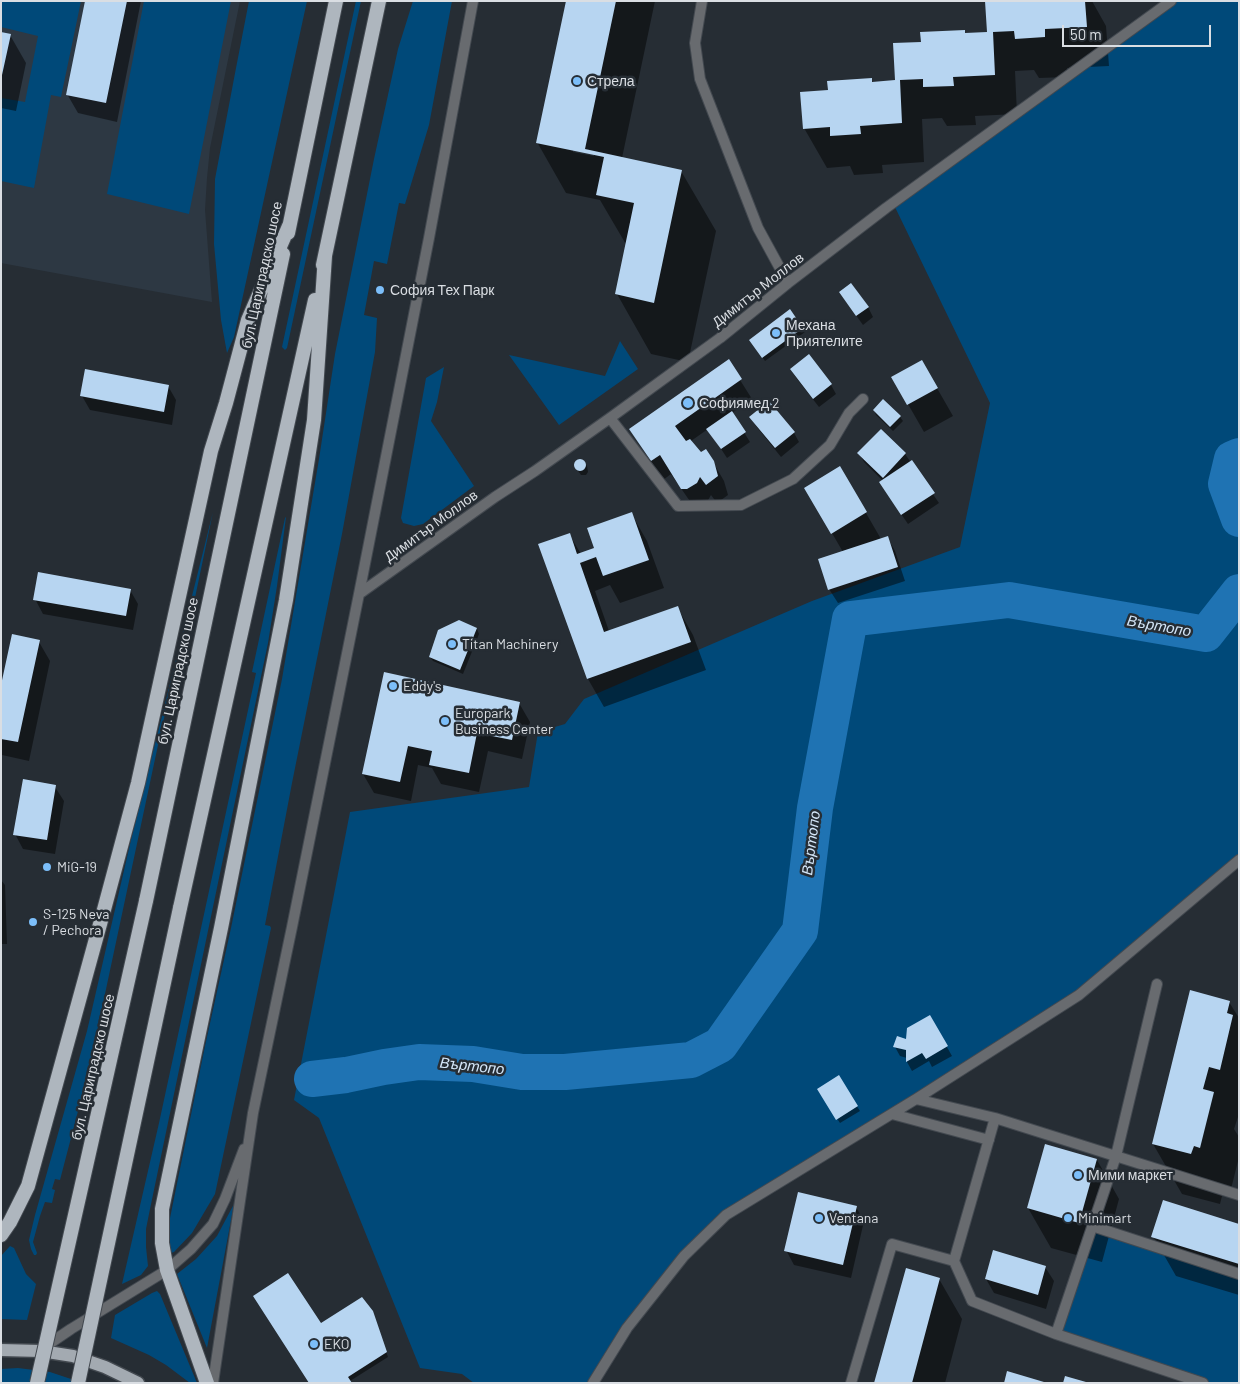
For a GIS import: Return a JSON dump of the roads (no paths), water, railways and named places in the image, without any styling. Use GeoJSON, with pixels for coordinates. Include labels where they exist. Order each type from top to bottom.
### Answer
{"type":"FeatureCollection","features":[{"type":"Feature","properties":{"kind":"highway","name":"бул. Цариградско шосе"},"geometry":{"type":"LineString","coordinates":[[38,1383],[146,901],[336,1]]}},
{"type":"Feature","properties":{"kind":"highway"},"geometry":{"type":"LineString","coordinates":[[78,1383],[180,908],[325,256],[379,1]]}},
{"type":"Feature","properties":{"kind":"highway"},"geometry":{"type":"LineString","coordinates":[[368,48],[387,1]]}},
{"type":"Feature","properties":{"kind":"highway"},"geometry":{"type":"LineString","coordinates":[[1,1235],[10,1222],[28,1186],[103,915],[138,783],[211,450],[226,403],[248,320],[289,226]]}},
{"type":"Feature","properties":{"kind":"highway"},"geometry":{"type":"LineString","coordinates":[[207,1383],[167,1270],[162,1243],[162,1209],[221,928],[286,600],[314,420],[325,256]]}},
{"type":"Feature","properties":{"kind":"main road"},"geometry":{"type":"LineString","coordinates":[[1,1350],[41,1350],[73,1356],[104,1366],[138,1383]]}},
{"type":"Feature","properties":{"kind":"street"},"geometry":{"type":"LineString","coordinates":[[213,1383],[250,1131],[359,594],[429,238],[473,1]]}},
{"type":"Feature","properties":{"kind":"street"},"geometry":{"type":"LineString","coordinates":[[702,1],[695,43],[700,79],[758,228],[788,283]]}},
{"type":"Feature","properties":{"kind":"street","name":"Димитър Моллов"},"geometry":{"type":"LineString","coordinates":[[359,594],[610,418],[720,338],[886,208],[1171,1]]}},
{"type":"Feature","properties":{"kind":"street"},"geometry":{"type":"LineString","coordinates":[[610,418],[678,506],[741,505],[793,479],[830,445],[849,413],[863,399]]}},
{"type":"Feature","properties":{"kind":"street"},"geometry":{"type":"LineString","coordinates":[[593,1383],[626,1328],[684,1256],[726,1215],[892,1114],[1079,995],[1239,860]]}},
{"type":"Feature","properties":{"kind":"street"},"geometry":{"type":"LineString","coordinates":[[1056,1334],[1116,1156],[1157,984]]}},
{"type":"Feature","properties":{"kind":"street"},"geometry":{"type":"LineString","coordinates":[[916,1099],[995,1118],[1239,1195]]}},
{"type":"Feature","properties":{"kind":"street"},"geometry":{"type":"LineString","coordinates":[[892,1114],[989,1140]]}},
{"type":"Feature","properties":{"kind":"street"},"geometry":{"type":"LineString","coordinates":[[995,1118],[954,1261],[972,1301],[1056,1334],[1202,1383]]}},
{"type":"Feature","properties":{"kind":"street"},"geometry":{"type":"LineString","coordinates":[[41,1350],[71,1329],[167,1270],[191,1249],[212,1224],[225,1199],[250,1131]]}},
{"type":"Feature","properties":{"kind":"street"},"geometry":{"type":"LineString","coordinates":[[1092,1226],[1239,1274]]}},
{"type":"Feature","properties":{"kind":"street"},"geometry":{"type":"LineString","coordinates":[[851,1383],[892,1244],[954,1261]]}},
{"type":"Feature","properties":{"kind":"waterway","name":"Въртопо"},"geometry":{"type":"LineString","coordinates":[[1239,456],[1232,459],[1226,484],[1239,519]]}},
{"type":"Feature","properties":{"kind":"waterway","name":"Въртопо"},"geometry":{"type":"LineString","coordinates":[[312,1079],[419,1062],[473,1064],[522,1072],[565,1072],[691,1060],[720,1045],[800,931],[815,808],[850,619],[1009,600],[1206,634],[1239,592]]}},
{"type":"Feature","properties":{"kind":"place","name":"Стрела"},"geometry":{"type":"Point","coordinates":[577,81]}},
{"type":"Feature","properties":{"kind":"place","name":"София Тех Парк"},"geometry":{"type":"Point","coordinates":[380,290]}},
{"type":"Feature","properties":{"kind":"place","name":"Механа Приятелите"},"geometry":{"type":"Point","coordinates":[776,333]}},
{"type":"Feature","properties":{"kind":"place","name":"Софиямед 2"},"geometry":{"type":"Point","coordinates":[688,403]}},
{"type":"Feature","properties":{"kind":"place","name":"Titan Machinery"},"geometry":{"type":"Point","coordinates":[452,644]}},
{"type":"Feature","properties":{"kind":"place","name":"Eddy's"},"geometry":{"type":"Point","coordinates":[393,686]}},
{"type":"Feature","properties":{"kind":"place","name":"Europark Business Center"},"geometry":{"type":"Point","coordinates":[445,721]}},
{"type":"Feature","properties":{"kind":"place","name":"MiG-19"},"geometry":{"type":"Point","coordinates":[47,867]}},
{"type":"Feature","properties":{"kind":"place","name":"S-125 Neva / Pechora"},"geometry":{"type":"Point","coordinates":[33,922]}},
{"type":"Feature","properties":{"kind":"place","name":"Мими маркет"},"geometry":{"type":"Point","coordinates":[1078,1175]}},
{"type":"Feature","properties":{"kind":"place","name":"Ventana"},"geometry":{"type":"Point","coordinates":[819,1218]}},
{"type":"Feature","properties":{"kind":"place","name":"Minimart"},"geometry":{"type":"Point","coordinates":[1068,1218]}},
{"type":"Feature","properties":{"kind":"place","name":"EKO"},"geometry":{"type":"Point","coordinates":[314,1344]}}]}
